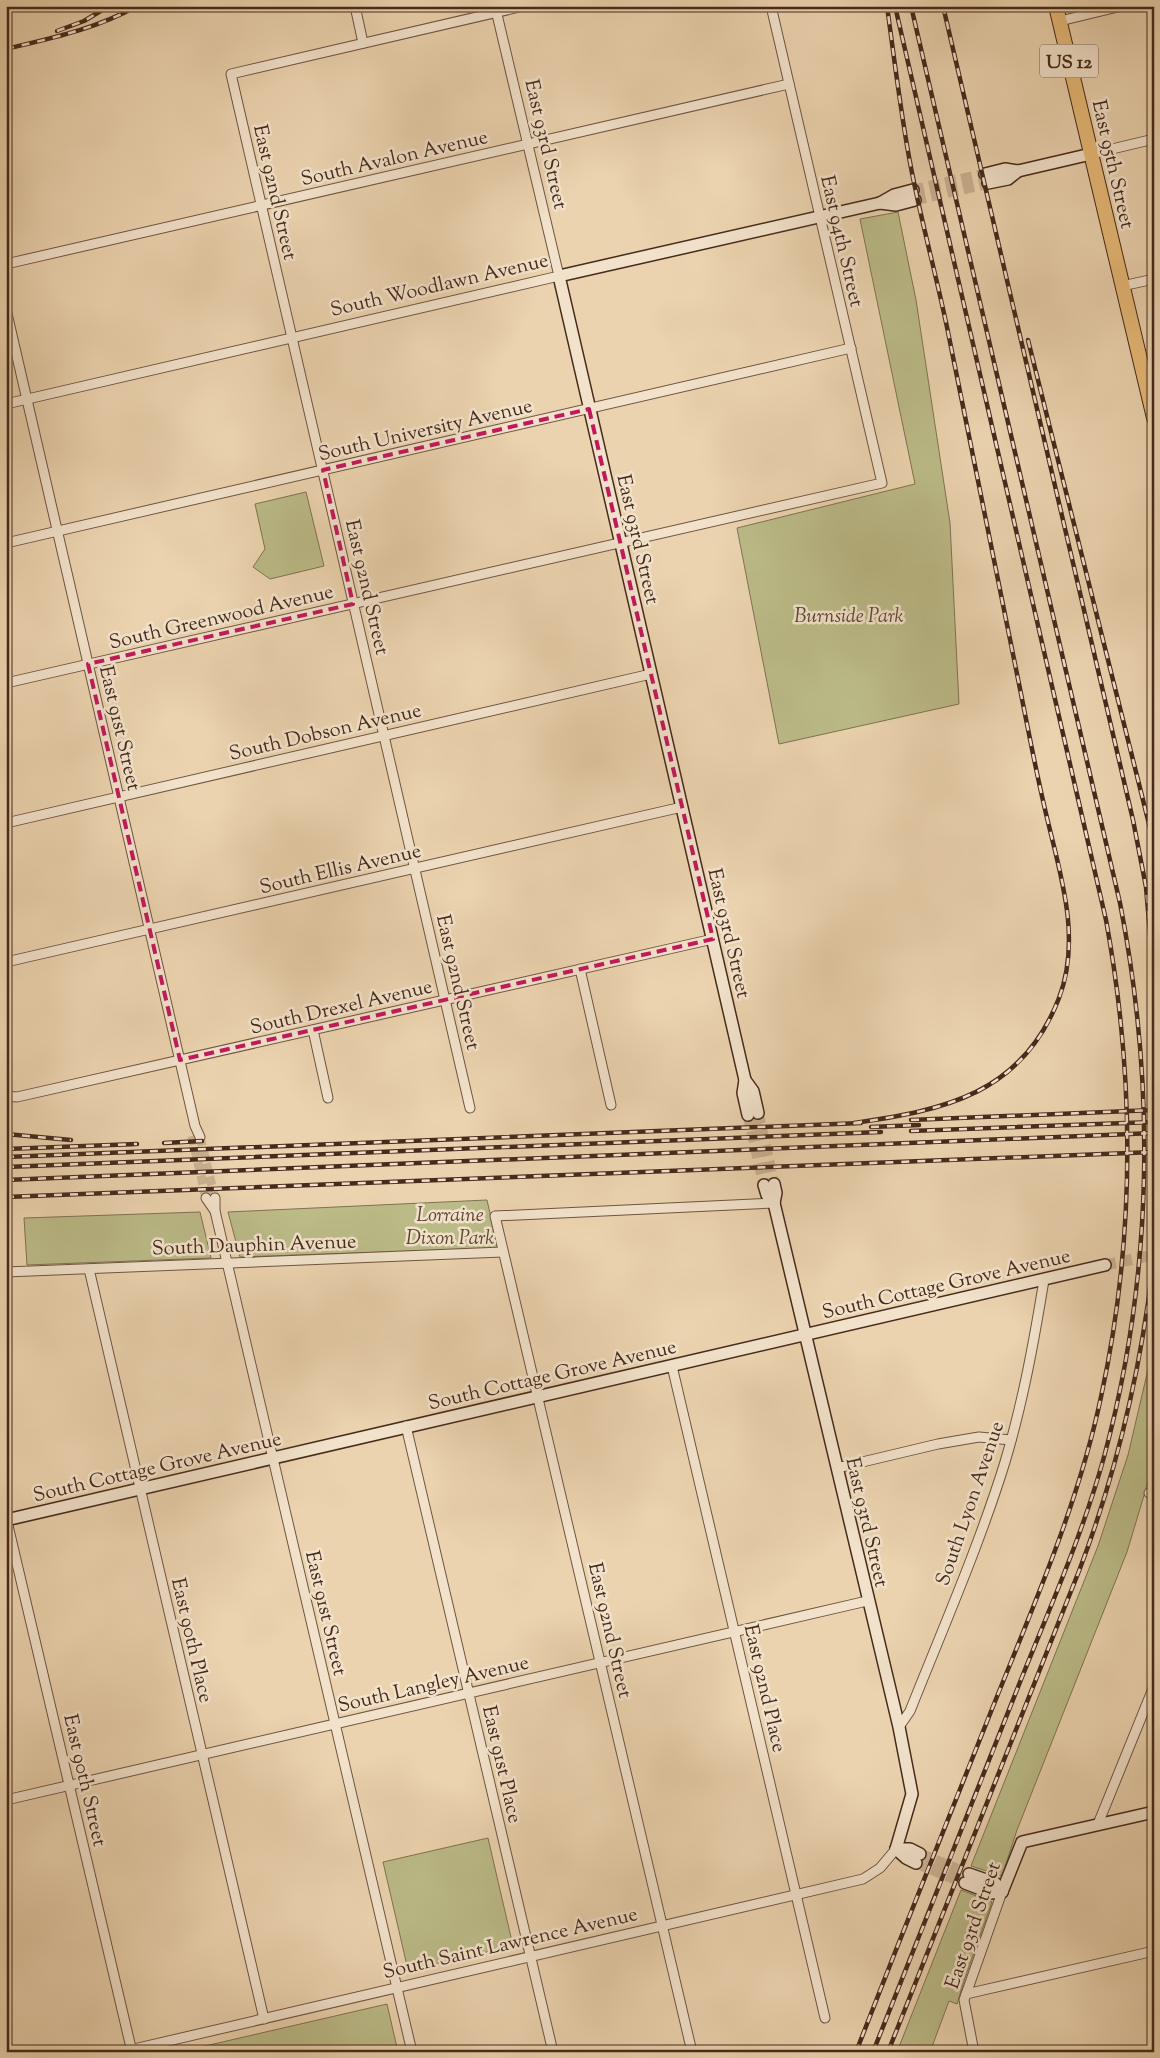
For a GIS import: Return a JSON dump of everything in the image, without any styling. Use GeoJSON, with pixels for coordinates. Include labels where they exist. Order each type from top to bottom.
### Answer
{"type":"FeatureCollection","features":[{"type":"Feature","properties":{"kind":"main road","name":"East 95th Street"},"geometry":{"type":"LineString","coordinates":[[1056,6],[1154,418]]}},
{"type":"Feature","properties":{"kind":"street"},"geometry":{"type":"LineString","coordinates":[[355,6],[364,43],[496,9],[524,6]]}},
{"type":"Feature","properties":{"kind":"street","name":"East 94th Street"},"geometry":{"type":"LineString","coordinates":[[771,6],[882,483]]}},
{"type":"Feature","properties":{"kind":"street"},"geometry":{"type":"LineString","coordinates":[[1060,22],[1122,6]]}},
{"type":"Feature","properties":{"kind":"street","name":"East 93rd Street"},"geometry":{"type":"LineString","coordinates":[[496,9],[745,1080],[743,1092],[753,1114]]}},
{"type":"Feature","properties":{"kind":"street","name":"East 92nd Street"},"geometry":{"type":"LineString","coordinates":[[364,43],[231,74],[470,1108]]}},
{"type":"Feature","properties":{"kind":"street","name":"South Avalon Avenue"},"geometry":{"type":"LineString","coordinates":[[6,264],[789,84]]}},
{"type":"Feature","properties":{"kind":"street"},"geometry":{"type":"LineString","coordinates":[[987,178],[1008,179],[1018,171],[1154,139]]}},
{"type":"Feature","properties":{"kind":"street","name":"South Woodlawn Avenue"},"geometry":{"type":"LineString","coordinates":[[6,404],[880,203],[894,195],[914,195]]}},
{"type":"Feature","properties":{"kind":"street"},"geometry":{"type":"LineString","coordinates":[[1122,286],[1154,279]]}},
{"type":"Feature","properties":{"kind":"street","name":"East 91st Street"},"geometry":{"type":"LineString","coordinates":[[6,309],[150,929],[196,1137]]}},
{"type":"Feature","properties":{"kind":"street","name":"South University Avenue"},"geometry":{"type":"LineString","coordinates":[[6,543],[850,348]]}},
{"type":"Feature","properties":{"kind":"street","name":"South Greenwood Avenue"},"geometry":{"type":"LineString","coordinates":[[6,683],[882,483]]}},
{"type":"Feature","properties":{"kind":"street","name":"South Dobson Avenue"},"geometry":{"type":"LineString","coordinates":[[6,822],[651,674]]}},
{"type":"Feature","properties":{"kind":"street","name":"South Ellis Avenue"},"geometry":{"type":"LineString","coordinates":[[6,962],[682,807]]}},
{"type":"Feature","properties":{"kind":"street","name":"South Drexel Avenue"},"geometry":{"type":"LineString","coordinates":[[6,1096],[17,1097],[712,939]]}},
{"type":"Feature","properties":{"kind":"street"},"geometry":{"type":"LineString","coordinates":[[580,970],[611,1105]]}},
{"type":"Feature","properties":{"kind":"street"},"geometry":{"type":"LineString","coordinates":[[313,1030],[328,1098]]}},
{"type":"Feature","properties":{"kind":"street","name":"East 93rd Street"},"geometry":{"type":"LineString","coordinates":[[769,1185],[767,1194],[774,1203],[867,1601],[899,1727],[912,1794],[896,1849]]}},
{"type":"Feature","properties":{"kind":"street","name":"East 91st Street"},"geometry":{"type":"LineString","coordinates":[[211,1198],[228,1263],[412,2052]]}},
{"type":"Feature","properties":{"kind":"street","name":"East 92nd Street"},"geometry":{"type":"LineString","coordinates":[[692,2052],[495,1216],[774,1203]]}},
{"type":"Feature","properties":{"kind":"street","name":"South Dauphin Avenue"},"geometry":{"type":"LineString","coordinates":[[6,1272],[504,1252]]}},
{"type":"Feature","properties":{"kind":"street","name":"South Cottage Grove Avenue"},"geometry":{"type":"LineString","coordinates":[[6,1519],[1105,1265]]}},
{"type":"Feature","properties":{"kind":"street","name":"East 90th Place"},"geometry":{"type":"LineString","coordinates":[[89,1268],[264,2018]]}},
{"type":"Feature","properties":{"kind":"street","name":"South Lyon Avenue"},"geometry":{"type":"LineString","coordinates":[[899,1727],[910,1711],[974,1550],[1011,1440],[1031,1359],[1044,1280]]}},
{"type":"Feature","properties":{"kind":"street","name":"East 92nd Place"},"geometry":{"type":"LineString","coordinates":[[672,1366],[825,2018]]}},
{"type":"Feature","properties":{"kind":"street","name":"East 91st Place"},"geometry":{"type":"LineString","coordinates":[[406,1426],[553,2052]]}},
{"type":"Feature","properties":{"kind":"street"},"geometry":{"type":"LineString","coordinates":[[837,1468],[938,1444],[979,1437],[1011,1440]]}},
{"type":"Feature","properties":{"kind":"street","name":"East 90th Street"},"geometry":{"type":"LineString","coordinates":[[6,1519],[131,2051]]}},
{"type":"Feature","properties":{"kind":"street","name":"South Langley Avenue"},"geometry":{"type":"LineString","coordinates":[[6,1800],[867,1601]]}},
{"type":"Feature","properties":{"kind":"street"},"geometry":{"type":"LineString","coordinates":[[1098,1824],[1154,1686]]}},
{"type":"Feature","properties":{"kind":"street"},"geometry":{"type":"LineString","coordinates":[[1098,1824],[1154,1812]]}},
{"type":"Feature","properties":{"kind":"street","name":"East 93rd Street"},"geometry":{"type":"LineString","coordinates":[[974,2052],[964,2009],[966,1994],[1022,1842],[1098,1824]]}},
{"type":"Feature","properties":{"kind":"street"},"geometry":{"type":"LineString","coordinates":[[896,1849],[910,1850],[918,1858]]}},
{"type":"Feature","properties":{"kind":"street","name":"South Saint Lawrence Avenue"},"geometry":{"type":"LineString","coordinates":[[121,2052],[863,1879],[880,1868],[896,1849]]}},
{"type":"Feature","properties":{"kind":"street"},"geometry":{"type":"LineString","coordinates":[[968,1878],[994,1883],[1002,1892]]}},
{"type":"Feature","properties":{"kind":"street"},"geometry":{"type":"LineString","coordinates":[[966,1994],[1154,1951]]}},
{"type":"Feature","properties":{"kind":"highlighted area"},"geometry":{"type":"Polygon","coordinates":[[[589,409],[713,939],[180,1060],[88,664],[353,604],[323,470],[589,409]]]}},
{"type":"Feature","properties":{"kind":"green space","name":"Burnside Park"},"geometry":{"type":"Polygon","coordinates":[[[898,212],[916,300],[950,523],[959,704],[779,744],[737,528],[915,484],[860,219],[898,212]]]}},
{"type":"Feature","properties":{"kind":"green space"},"geometry":{"type":"Polygon","coordinates":[[[306,492],[324,566],[270,579],[253,567],[265,549],[255,504],[306,492]]]}},
{"type":"Feature","properties":{"kind":"green space","name":"Lorraine Dixon Park"},"geometry":{"type":"Polygon","coordinates":[[[487,1200],[498,1248],[240,1257],[228,1212],[487,1200]]]}},
{"type":"Feature","properties":{"kind":"green space"},"geometry":{"type":"Polygon","coordinates":[[[200,1212],[211,1258],[27,1265],[24,1218],[200,1212]]]}},
{"type":"Feature","properties":{"kind":"green space"},"geometry":{"type":"Polygon","coordinates":[[[1154,1344],[1154,1462],[1127,1552],[1017,1830],[1002,1876],[971,1866],[1098,1546],[1128,1455],[1154,1344]]]}},
{"type":"Feature","properties":{"kind":"green space"},"geometry":{"type":"Polygon","coordinates":[[[488,1838],[513,1946],[408,1970],[383,1862],[488,1838]]]}},
{"type":"Feature","properties":{"kind":"green space"},"geometry":{"type":"Polygon","coordinates":[[[961,1890],[992,1902],[957,2004],[949,2001],[930,2052],[897,2052],[961,1890]]]}},
{"type":"Feature","properties":{"kind":"green space"},"geometry":{"type":"Polygon","coordinates":[[[387,2004],[398,2052],[179,2052],[387,2004]]]}},
{"type":"Feature","properties":{"kind":"tunnel"},"geometry":{"type":"LineString","coordinates":[[913,190],[985,174]]}},
{"type":"Feature","properties":{"kind":"tunnel"},"geometry":{"type":"LineString","coordinates":[[915,200],[988,183]]}},
{"type":"Feature","properties":{"kind":"tunnel"},"geometry":{"type":"LineString","coordinates":[[758,1113],[774,1184]]}},
{"type":"Feature","properties":{"kind":"tunnel"},"geometry":{"type":"LineString","coordinates":[[748,1115],[764,1185]]}},
{"type":"Feature","properties":{"kind":"tunnel"},"geometry":{"type":"LineString","coordinates":[[192,1136],[206,1198]]}},
{"type":"Feature","properties":{"kind":"tunnel"},"geometry":{"type":"LineString","coordinates":[[200,1137],[215,1198]]}},
{"type":"Feature","properties":{"kind":"tunnel"},"geometry":{"type":"LineString","coordinates":[[1105,1265],[1154,1255]]}},
{"type":"Feature","properties":{"kind":"tunnel"},"geometry":{"type":"LineString","coordinates":[[920,1854],[969,1874]]}},
{"type":"Feature","properties":{"kind":"tunnel"},"geometry":{"type":"LineString","coordinates":[[916,1863],[965,1883]]}},
{"type":"Feature","properties":{"kind":"railway"},"geometry":{"type":"LineString","coordinates":[[57,31],[84,21],[109,6]]}},
{"type":"Feature","properties":{"kind":"railway"},"geometry":{"type":"LineString","coordinates":[[6,49],[90,27],[137,6]]}},
{"type":"Feature","properties":{"kind":"railway"},"geometry":{"type":"LineString","coordinates":[[854,1123],[887,1118],[949,1103],[977,1092],[1002,1076],[1024,1056],[1043,1030],[1059,998],[1066,974],[1069,950],[1066,902],[1061,877],[1037,773],[944,315],[913,180],[887,6]]}},
{"type":"Feature","properties":{"kind":"railway"},"geometry":{"type":"LineString","coordinates":[[856,2052],[1041,1587],[1081,1474],[1101,1397],[1112,1338],[1125,1219],[1127,1159],[1122,1039],[1116,979],[1106,920],[895,6]]}},
{"type":"Feature","properties":{"kind":"railway"},"geometry":{"type":"LineString","coordinates":[[873,2052],[1066,1569],[1096,1485],[1120,1389],[1132,1320],[1140,1251],[1144,1181],[1144,1111],[1140,1042],[1132,972],[1120,903],[911,6]]}},
{"type":"Feature","properties":{"kind":"railway"},"geometry":{"type":"LineString","coordinates":[[943,6],[1133,820],[1146,887],[1154,981]]}},
{"type":"Feature","properties":{"kind":"railway"},"geometry":{"type":"LineString","coordinates":[[1028,340],[1154,844]]}},
{"type":"Feature","properties":{"kind":"railway"},"geometry":{"type":"LineString","coordinates":[[911,1120],[1154,1110]]}},
{"type":"Feature","properties":{"kind":"railway"},"geometry":{"type":"LineString","coordinates":[[911,1131],[1154,1122]]}},
{"type":"Feature","properties":{"kind":"railway"},"geometry":{"type":"LineString","coordinates":[[6,1157],[861,1123]]}},
{"type":"Feature","properties":{"kind":"railway"},"geometry":{"type":"LineString","coordinates":[[871,1127],[919,1125]]}},
{"type":"Feature","properties":{"kind":"railway"},"geometry":{"type":"LineString","coordinates":[[6,1167],[881,1132]]}},
{"type":"Feature","properties":{"kind":"railway"},"geometry":{"type":"LineString","coordinates":[[6,1180],[1154,1133]]}},
{"type":"Feature","properties":{"kind":"railway"},"geometry":{"type":"LineString","coordinates":[[6,1134],[71,1140]]}},
{"type":"Feature","properties":{"kind":"railway"},"geometry":{"type":"LineString","coordinates":[[164,1143],[202,1141]]}},
{"type":"Feature","properties":{"kind":"railway"},"geometry":{"type":"LineString","coordinates":[[6,1149],[137,1144]]}},
{"type":"Feature","properties":{"kind":"railway"},"geometry":{"type":"LineString","coordinates":[[6,1197],[1154,1152]]}},
{"type":"Feature","properties":{"kind":"railway"},"geometry":{"type":"LineString","coordinates":[[888,2052],[1093,1533],[1127,1416],[1143,1336],[1154,1256]]}}]}
